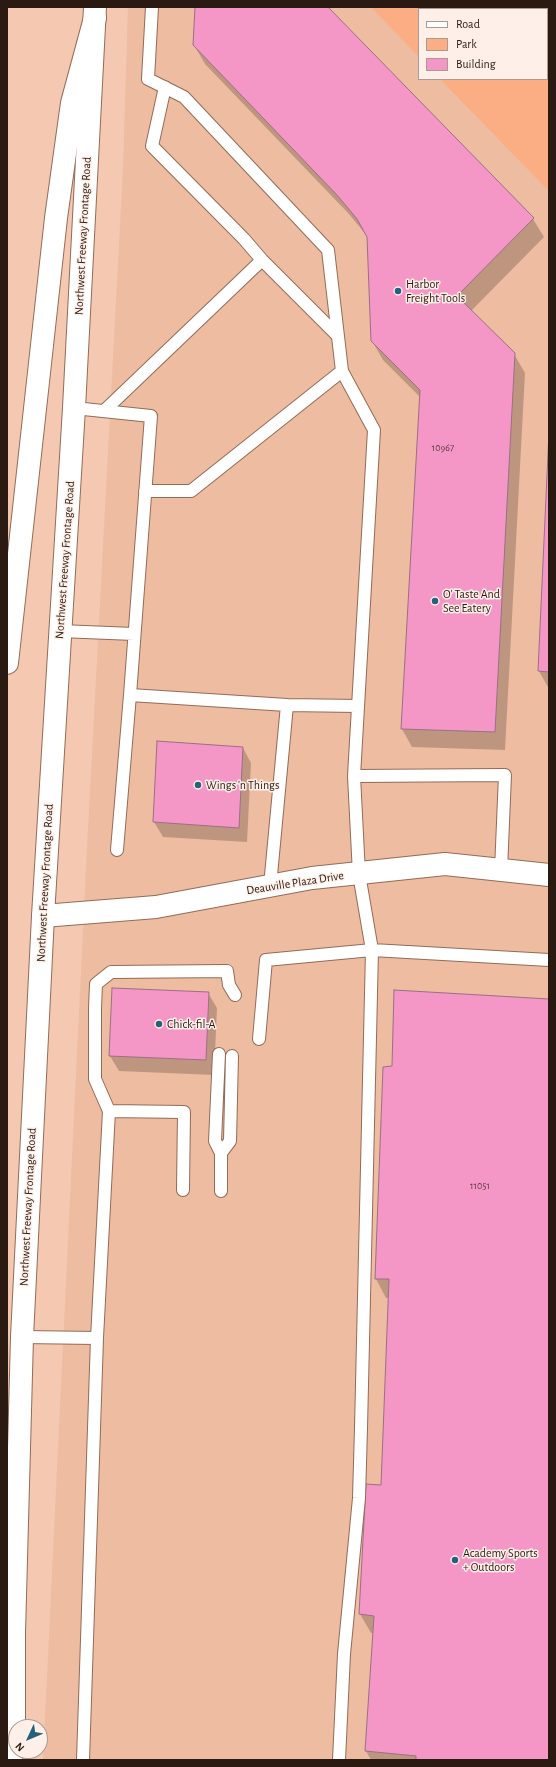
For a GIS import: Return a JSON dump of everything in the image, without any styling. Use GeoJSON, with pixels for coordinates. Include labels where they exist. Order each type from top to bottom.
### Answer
{"type":"FeatureCollection","features":[{"type":"Feature","properties":{"kind":"main road","name":"Northwest Freeway Frontage Road"},"geometry":{"type":"LineString","coordinates":[[11,1760],[14,1731],[10,1638],[22,1336],[43,916],[96,13]]}},
{"type":"Feature","properties":{"kind":"main road"},"geometry":{"type":"LineString","coordinates":[[7,663],[58,203],[72,103],[96,13]]}},
{"type":"Feature","properties":{"kind":"main road","name":"Deauville Plaza Drive"},"geometry":{"type":"LineString","coordinates":[[43,916],[156,907],[312,878],[446,864],[549,875]]}},
{"type":"Feature","properties":{"kind":"lane"},"geometry":{"type":"LineString","coordinates":[[152,7],[148,79],[184,97],[328,250],[342,371],[374,430],[354,776],[359,874],[372,950],[359,1498],[344,1654],[339,1760]]}},
{"type":"Feature","properties":{"kind":"lane"},"geometry":{"type":"LineString","coordinates":[[165,87],[152,146],[338,336]]}},
{"type":"Feature","properties":{"kind":"lane"},"geometry":{"type":"LineString","coordinates":[[104,411],[262,260]]}},
{"type":"Feature","properties":{"kind":"lane"},"geometry":{"type":"LineString","coordinates":[[145,491],[191,491],[342,371]]}},
{"type":"Feature","properties":{"kind":"lane"},"geometry":{"type":"LineString","coordinates":[[74,408],[151,416],[117,850]]}},
{"type":"Feature","properties":{"kind":"lane"},"geometry":{"type":"LineString","coordinates":[[60,630],[134,634]]}},
{"type":"Feature","properties":{"kind":"lane"},"geometry":{"type":"LineString","coordinates":[[130,695],[287,705],[358,706]]}},
{"type":"Feature","properties":{"kind":"lane"},"geometry":{"type":"LineString","coordinates":[[270,886],[287,705]]}},
{"type":"Feature","properties":{"kind":"lane"},"geometry":{"type":"LineString","coordinates":[[354,776],[505,775],[501,870]]}},
{"type":"Feature","properties":{"kind":"lane"},"geometry":{"type":"LineString","coordinates":[[259,1039],[266,960],[372,950],[549,960]]}},
{"type":"Feature","properties":{"kind":"lane"},"geometry":{"type":"LineString","coordinates":[[83,1760],[97,1338],[109,1111],[95,1079],[94,1008],[96,984],[111,972],[227,971],[232,990],[221,994]]}},
{"type":"Feature","properties":{"kind":"lane"},"geometry":{"type":"LineString","coordinates":[[218,1054],[215,1141],[221,1153],[221,1191]]}},
{"type":"Feature","properties":{"kind":"lane"},"geometry":{"type":"LineString","coordinates":[[221,1153],[230,1141],[232,1056]]}},
{"type":"Feature","properties":{"kind":"lane"},"geometry":{"type":"LineString","coordinates":[[109,1111],[184,1112],[183,1190]]}},
{"type":"Feature","properties":{"kind":"lane"},"geometry":{"type":"LineString","coordinates":[[22,1336],[97,1338]]}},
{"type":"Feature","properties":{"kind":"shaded area"},"geometry":{"type":"Polygon","coordinates":[[[128,7],[372,7],[418,54],[418,80],[443,80],[549,188],[549,1760],[43,1760],[48,1759],[48,1719],[45,1719],[86,867],[123,169],[128,7]]]}},
{"type":"Feature","properties":{"kind":"green space"},"geometry":{"type":"Polygon","coordinates":[[[371,7],[549,7],[549,191],[441,80],[548,80],[548,8],[418,8],[418,56],[371,7]]]}},
{"type":"Feature","properties":{"kind":"building"},"geometry":{"type":"Polygon","coordinates":[[[195,7],[328,7],[534,218],[457,296],[515,353],[495,732],[401,729],[420,390],[371,341],[367,237],[357,219],[337,195],[193,45],[195,7]]]}},
{"type":"Feature","properties":{"kind":"building"},"geometry":{"type":"Polygon","coordinates":[[[549,432],[549,672],[538,671],[549,432]]]}},
{"type":"Feature","properties":{"kind":"building","name":"Wings 'n Things"},"geometry":{"type":"Polygon","coordinates":[[[157,741],[243,747],[239,828],[153,822],[157,741]]]}},
{"type":"Feature","properties":{"kind":"building","name":"Chick-fil-A"},"geometry":{"type":"Polygon","coordinates":[[[112,988],[209,992],[206,1060],[109,1056],[112,988]]]}},
{"type":"Feature","properties":{"kind":"building"},"geometry":{"type":"Polygon","coordinates":[[[394,990],[549,999],[549,1760],[416,1760],[416,1756],[365,1751],[374,1616],[359,1614],[366,1484],[381,1485],[389,1279],[375,1279],[383,1067],[392,1066],[394,990]]]}},
{"type":"Feature","properties":{"kind":"place","name":"Harbor Freight Tools"},"geometry":{"type":"Point","coordinates":[398,291]}},
{"type":"Feature","properties":{"kind":"place","name":"O' Taste And See Eatery"},"geometry":{"type":"Point","coordinates":[435,601]}},
{"type":"Feature","properties":{"kind":"place","name":"Wings 'n Things"},"geometry":{"type":"Point","coordinates":[198,785]}},
{"type":"Feature","properties":{"kind":"place","name":"Chick-fil-A"},"geometry":{"type":"Point","coordinates":[159,1024]}},
{"type":"Feature","properties":{"kind":"place","name":"Academy Sports + Outdoors"},"geometry":{"type":"Point","coordinates":[455,1560]}}]}
